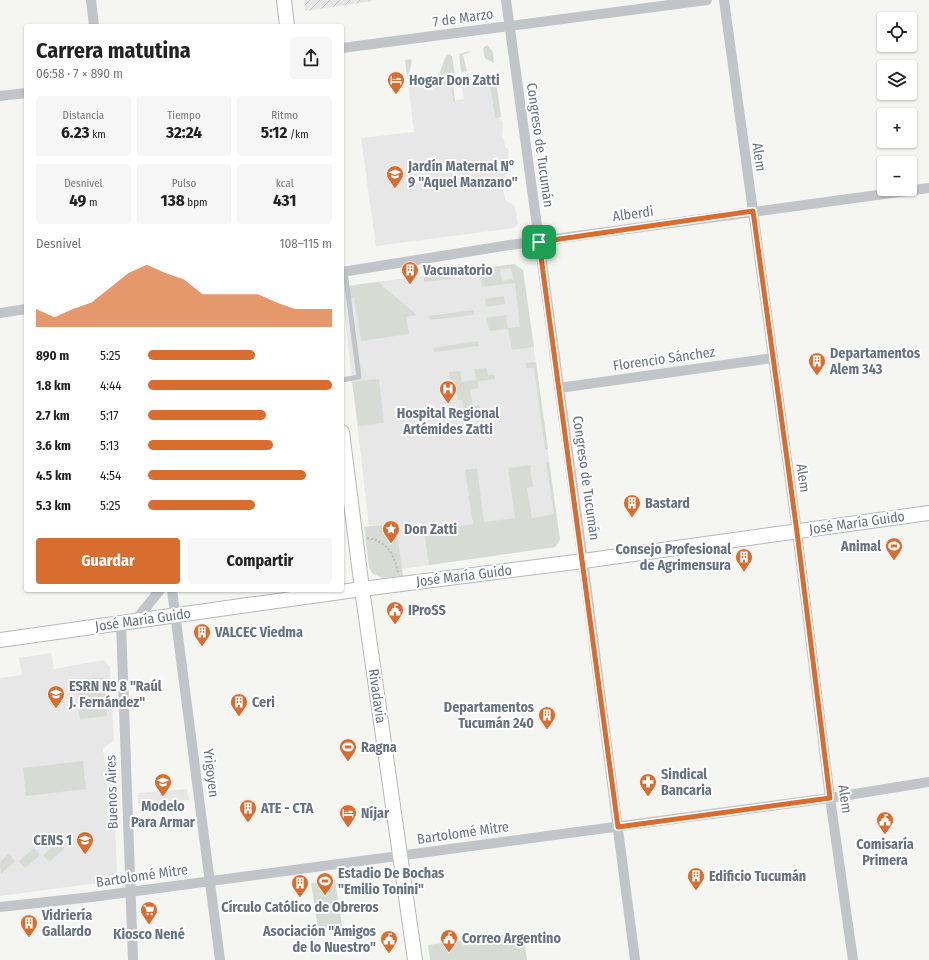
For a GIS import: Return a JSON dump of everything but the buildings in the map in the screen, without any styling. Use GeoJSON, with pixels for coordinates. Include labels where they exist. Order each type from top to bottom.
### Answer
{"type":"FeatureCollection","features":[{"type":"Feature","properties":{"kind":"main road"},"geometry":{"type":"LineString","coordinates":[[284,0],[288,24]]}},
{"type":"Feature","properties":{"kind":"main road","name":"Rivadavia"},"geometry":{"type":"LineString","coordinates":[[344,447],[362,589],[415,960]]}},
{"type":"Feature","properties":{"kind":"main road","name":"José María Guido"},"geometry":{"type":"LineString","coordinates":[[344,592],[583,561],[929,513]]}},
{"type":"Feature","properties":{"kind":"main road","name":"José María Guido"},"geometry":{"type":"LineString","coordinates":[[0,640],[341,592]]}},
{"type":"Feature","properties":{"kind":"street"},"geometry":{"type":"LineString","coordinates":[[91,0],[94,24]]}},
{"type":"Feature","properties":{"kind":"street","name":"Congreso de Tucumán"},"geometry":{"type":"LineString","coordinates":[[506,0],[583,561],[635,960]]}},
{"type":"Feature","properties":{"kind":"street","name":"7 de Marzo"},"geometry":{"type":"LineString","coordinates":[[344,48],[707,0]]}},
{"type":"Feature","properties":{"kind":"street","name":"Alem"},"geometry":{"type":"LineString","coordinates":[[724,0],[797,532],[830,798],[853,960]]}},
{"type":"Feature","properties":{"kind":"street"},"geometry":{"type":"LineString","coordinates":[[0,96],[24,93]]}},
{"type":"Feature","properties":{"kind":"street","name":"Alberdi"},"geometry":{"type":"LineString","coordinates":[[344,272],[753,211],[929,188]]}},
{"type":"Feature","properties":{"kind":"street"},"geometry":{"type":"LineString","coordinates":[[0,313],[24,309]]}},
{"type":"Feature","properties":{"kind":"street","name":"Florencio Sánchez"},"geometry":{"type":"LineString","coordinates":[[559,388],[773,358]]}},
{"type":"Feature","properties":{"kind":"street"},"geometry":{"type":"LineString","coordinates":[[128,622],[158,592]]}},
{"type":"Feature","properties":{"kind":"street","name":"Yrigoyen"},"geometry":{"type":"LineString","coordinates":[[172,592],[220,960]]}},
{"type":"Feature","properties":{"kind":"street","name":"Buenos Aires"},"geometry":{"type":"LineString","coordinates":[[128,622],[130,892],[133,960]]}},
{"type":"Feature","properties":{"kind":"street","name":"Bartolomé Mitre"},"geometry":{"type":"LineString","coordinates":[[0,907],[130,892],[618,827],[830,798],[929,782]]}},
{"type":"Feature","properties":{"kind":"lane"},"geometry":{"type":"LineString","coordinates":[[344,272],[359,377],[344,380]]}},
{"type":"Feature","properties":{"kind":"path"},"geometry":{"type":"LineString","coordinates":[[356,539],[368,538],[377,540],[392,552],[396,561],[400,584]]}},
{"type":"Feature","properties":{"kind":"shaded area"},"geometry":{"type":"Polygon","coordinates":[[[304,0],[373,0],[373,1],[305,11],[304,0]]]}},
{"type":"Feature","properties":{"kind":"shaded area"},"geometry":{"type":"Polygon","coordinates":[[[487,45],[493,52],[494,63],[485,58],[483,48],[487,45]]]}},
{"type":"Feature","properties":{"kind":"shaded area"},"geometry":{"type":"Polygon","coordinates":[[[470,52],[463,55],[467,71],[461,72],[459,54],[470,52]]]}},
{"type":"Feature","properties":{"kind":"shaded area"},"geometry":{"type":"Polygon","coordinates":[[[450,54],[455,73],[439,75],[446,55],[450,54]]]}},
{"type":"Feature","properties":{"kind":"shaded area"},"geometry":{"type":"Polygon","coordinates":[[[411,59],[412,62],[408,77],[423,78],[424,76],[430,79],[408,81],[405,60],[411,59]]]}},
{"type":"Feature","properties":{"kind":"shaded area"},"geometry":{"type":"Polygon","coordinates":[[[456,75],[458,78],[453,83],[455,101],[453,101],[451,85],[442,86],[441,77],[456,75]]]}},
{"type":"Feature","properties":{"kind":"shaded area"},"geometry":{"type":"Polygon","coordinates":[[[441,77],[443,86],[451,85],[453,101],[464,99],[461,83],[489,79],[495,118],[499,118],[503,122],[502,138],[504,140],[505,147],[508,149],[510,168],[502,181],[505,200],[515,206],[518,223],[514,228],[376,246],[361,138],[414,132],[408,81],[441,77]]]}},
{"type":"Feature","properties":{"kind":"shaded area"},"geometry":{"type":"Polygon","coordinates":[[[489,79],[496,80],[501,116],[499,118],[495,118],[489,79]]]}},
{"type":"Feature","properties":{"kind":"shaded area","name":"Hospital Regional Artémides Zatti"},"geometry":{"type":"Polygon","coordinates":[[[514,264],[523,270],[560,540],[555,547],[402,569],[396,523],[369,526],[344,309],[344,289],[346,286],[514,264]]]}},
{"type":"Feature","properties":{"kind":"shaded area"},"geometry":{"type":"Polygon","coordinates":[[[514,264],[523,270],[534,347],[512,350],[508,329],[489,331],[487,318],[506,315],[508,328],[520,327],[515,283],[482,287],[480,269],[514,264]],[[511,268],[500,269],[502,281],[513,279],[511,268]]]}},
{"type":"Feature","properties":{"kind":"shaded area"},"geometry":{"type":"Polygon","coordinates":[[[450,273],[451,279],[424,282],[424,276],[450,273]]]}},
{"type":"Feature","properties":{"kind":"shaded area"},"geometry":{"type":"Polygon","coordinates":[[[378,282],[417,315],[406,317],[409,334],[361,341],[354,298],[350,298],[349,286],[378,282]]]}},
{"type":"Feature","properties":{"kind":"shaded area"},"geometry":{"type":"Polygon","coordinates":[[[504,296],[505,304],[486,307],[485,299],[504,296]]]}},
{"type":"Feature","properties":{"kind":"shaded area"},"geometry":{"type":"Polygon","coordinates":[[[474,310],[474,315],[430,320],[429,316],[474,310]]]}},
{"type":"Feature","properties":{"kind":"shaded area"},"geometry":{"type":"Polygon","coordinates":[[[478,341],[479,346],[434,352],[433,348],[478,341]]]}},
{"type":"Feature","properties":{"kind":"shaded area"},"geometry":{"type":"Polygon","coordinates":[[[536,362],[548,449],[545,450],[534,368],[526,368],[526,363],[536,362]]]}},
{"type":"Feature","properties":{"kind":"shaded area"},"geometry":{"type":"Polygon","coordinates":[[[487,368],[488,375],[495,375],[495,379],[478,381],[478,388],[470,390],[473,406],[480,405],[480,408],[464,411],[462,400],[458,400],[454,380],[450,380],[449,372],[460,371],[462,382],[476,380],[474,369],[487,368]]]}},
{"type":"Feature","properties":{"kind":"shaded area"},"geometry":{"type":"Polygon","coordinates":[[[379,379],[384,423],[358,426],[352,382],[379,379]]]}},
{"type":"Feature","properties":{"kind":"shaded area"},"geometry":{"type":"Polygon","coordinates":[[[546,462],[549,462],[560,540],[555,547],[429,565],[424,531],[473,524],[465,470],[477,468],[484,522],[515,518],[508,468],[530,465],[533,487],[527,488],[532,518],[554,514],[546,462]]]}},
{"type":"Feature","properties":{"kind":"shaded area"},"geometry":{"type":"Polygon","coordinates":[[[396,523],[403,576],[382,578],[372,573],[369,567],[364,527],[396,523]]]}},
{"type":"Feature","properties":{"kind":"shaded area"},"geometry":{"type":"Polygon","coordinates":[[[51,653],[54,669],[104,660],[110,667],[114,740],[103,749],[105,762],[113,766],[117,874],[113,881],[0,896],[0,678],[22,675],[19,658],[51,653]]]}},
{"type":"Feature","properties":{"kind":"shaded area"},"geometry":{"type":"Polygon","coordinates":[[[103,677],[107,716],[80,719],[76,680],[103,677]]]}},
{"type":"Feature","properties":{"kind":"shaded area"},"geometry":{"type":"Polygon","coordinates":[[[83,761],[86,789],[26,796],[23,768],[83,761]]]}},
{"type":"Feature","properties":{"kind":"shaded area","name":"Modelo Para Armar"},"geometry":{"type":"Polygon","coordinates":[[[187,789],[189,800],[138,805],[138,793],[187,789]]]}},
{"type":"Feature","properties":{"kind":"shaded area"},"geometry":{"type":"Polygon","coordinates":[[[58,842],[64,849],[49,862],[43,855],[58,842]]]}},
{"type":"Feature","properties":{"kind":"shaded area"},"geometry":{"type":"Polygon","coordinates":[[[34,848],[40,855],[25,868],[19,861],[34,848]]]}},
{"type":"Feature","properties":{"kind":"shaded area"},"geometry":{"type":"Polygon","coordinates":[[[9,853],[15,861],[1,874],[0,862],[9,853]]]}},
{"type":"Feature","properties":{"kind":"shaded area","name":"Estadio De Bochas \"Emilio Tonini\""},"geometry":{"type":"Polygon","coordinates":[[[335,880],[342,926],[318,929],[311,883],[335,880]]]}},
{"type":"Feature","properties":{"kind":"shaded area"},"geometry":{"type":"Polygon","coordinates":[[[523,932],[527,960],[430,960],[428,945],[523,932]]]}},
{"type":"Feature","properties":{"kind":"place","name":"Hogar Don Zatti"},"geometry":{"type":"Point","coordinates":[396,95]}},
{"type":"Feature","properties":{"kind":"place","name":"Jardín Maternal N° 9 \"Aquel Manzano\""},"geometry":{"type":"Point","coordinates":[395,189]}},
{"type":"Feature","properties":{"kind":"place","name":"Vacunatorio"},"geometry":{"type":"Point","coordinates":[410,285]}},
{"type":"Feature","properties":{"kind":"place","name":"Departamentos Alem 343"},"geometry":{"type":"Point","coordinates":[817,376]}},
{"type":"Feature","properties":{"kind":"place","name":"Hospital Regional Artémides Zatti"},"geometry":{"type":"Point","coordinates":[448,404]}},
{"type":"Feature","properties":{"kind":"place","name":"Bastard"},"geometry":{"type":"Point","coordinates":[632,518]}},
{"type":"Feature","properties":{"kind":"place","name":"Don Zatti"},"geometry":{"type":"Point","coordinates":[391,544]}},
{"type":"Feature","properties":{"kind":"place","name":"Animal"},"geometry":{"type":"Point","coordinates":[894,561]}},
{"type":"Feature","properties":{"kind":"place","name":"Consejo Profesional de Agrimensura"},"geometry":{"type":"Point","coordinates":[744,572]}},
{"type":"Feature","properties":{"kind":"place","name":"IProSS"},"geometry":{"type":"Point","coordinates":[395,625]}},
{"type":"Feature","properties":{"kind":"place","name":"VALCEC Viedma"},"geometry":{"type":"Point","coordinates":[202,647]}},
{"type":"Feature","properties":{"kind":"place","name":"ESRN Nº 8 \"Raúl J. Fernández\""},"geometry":{"type":"Point","coordinates":[56,709]}},
{"type":"Feature","properties":{"kind":"place","name":"Ceri"},"geometry":{"type":"Point","coordinates":[239,717]}},
{"type":"Feature","properties":{"kind":"place","name":"Departamentos Tucumán 240"},"geometry":{"type":"Point","coordinates":[547,730]}},
{"type":"Feature","properties":{"kind":"place","name":"Ragna"},"geometry":{"type":"Point","coordinates":[348,762]}},
{"type":"Feature","properties":{"kind":"place","name":"Modelo Para Armar"},"geometry":{"type":"Point","coordinates":[163,797]}},
{"type":"Feature","properties":{"kind":"place","name":"Sindical Bancaria"},"geometry":{"type":"Point","coordinates":[648,797]}},
{"type":"Feature","properties":{"kind":"place","name":"ATE - CTA"},"geometry":{"type":"Point","coordinates":[248,823]}},
{"type":"Feature","properties":{"kind":"place","name":"Níjar"},"geometry":{"type":"Point","coordinates":[348,828]}},
{"type":"Feature","properties":{"kind":"place","name":"Comisaría Primera"},"geometry":{"type":"Point","coordinates":[885,835]}},
{"type":"Feature","properties":{"kind":"place","name":"CENS 1"},"geometry":{"type":"Point","coordinates":[85,855]}},
{"type":"Feature","properties":{"kind":"place","name":"Edificio Tucumán"},"geometry":{"type":"Point","coordinates":[696,891]}},
{"type":"Feature","properties":{"kind":"place","name":"Estadio De Bochas \"Emilio Tonini\""},"geometry":{"type":"Point","coordinates":[325,896]}},
{"type":"Feature","properties":{"kind":"place","name":"Círculo Católico de Obreros"},"geometry":{"type":"Point","coordinates":[300,898]}},
{"type":"Feature","properties":{"kind":"place","name":"Kiosco Nené"},"geometry":{"type":"Point","coordinates":[149,925]}},
{"type":"Feature","properties":{"kind":"place","name":"Vidriería Gallardo"},"geometry":{"type":"Point","coordinates":[29,938]}},
{"type":"Feature","properties":{"kind":"place","name":"Correo Argentino"},"geometry":{"type":"Point","coordinates":[449,953]}},
{"type":"Feature","properties":{"kind":"place","name":"Asociación \"Amigos de lo Nuestro\""},"geometry":{"type":"Point","coordinates":[389,954]}},
{"type":"Feature","properties":{"kind":"route"},"geometry":{"type":"LineString","coordinates":[[753,211],[797,532],[830,798],[618,827],[539,242],[753,211]]}}]}
